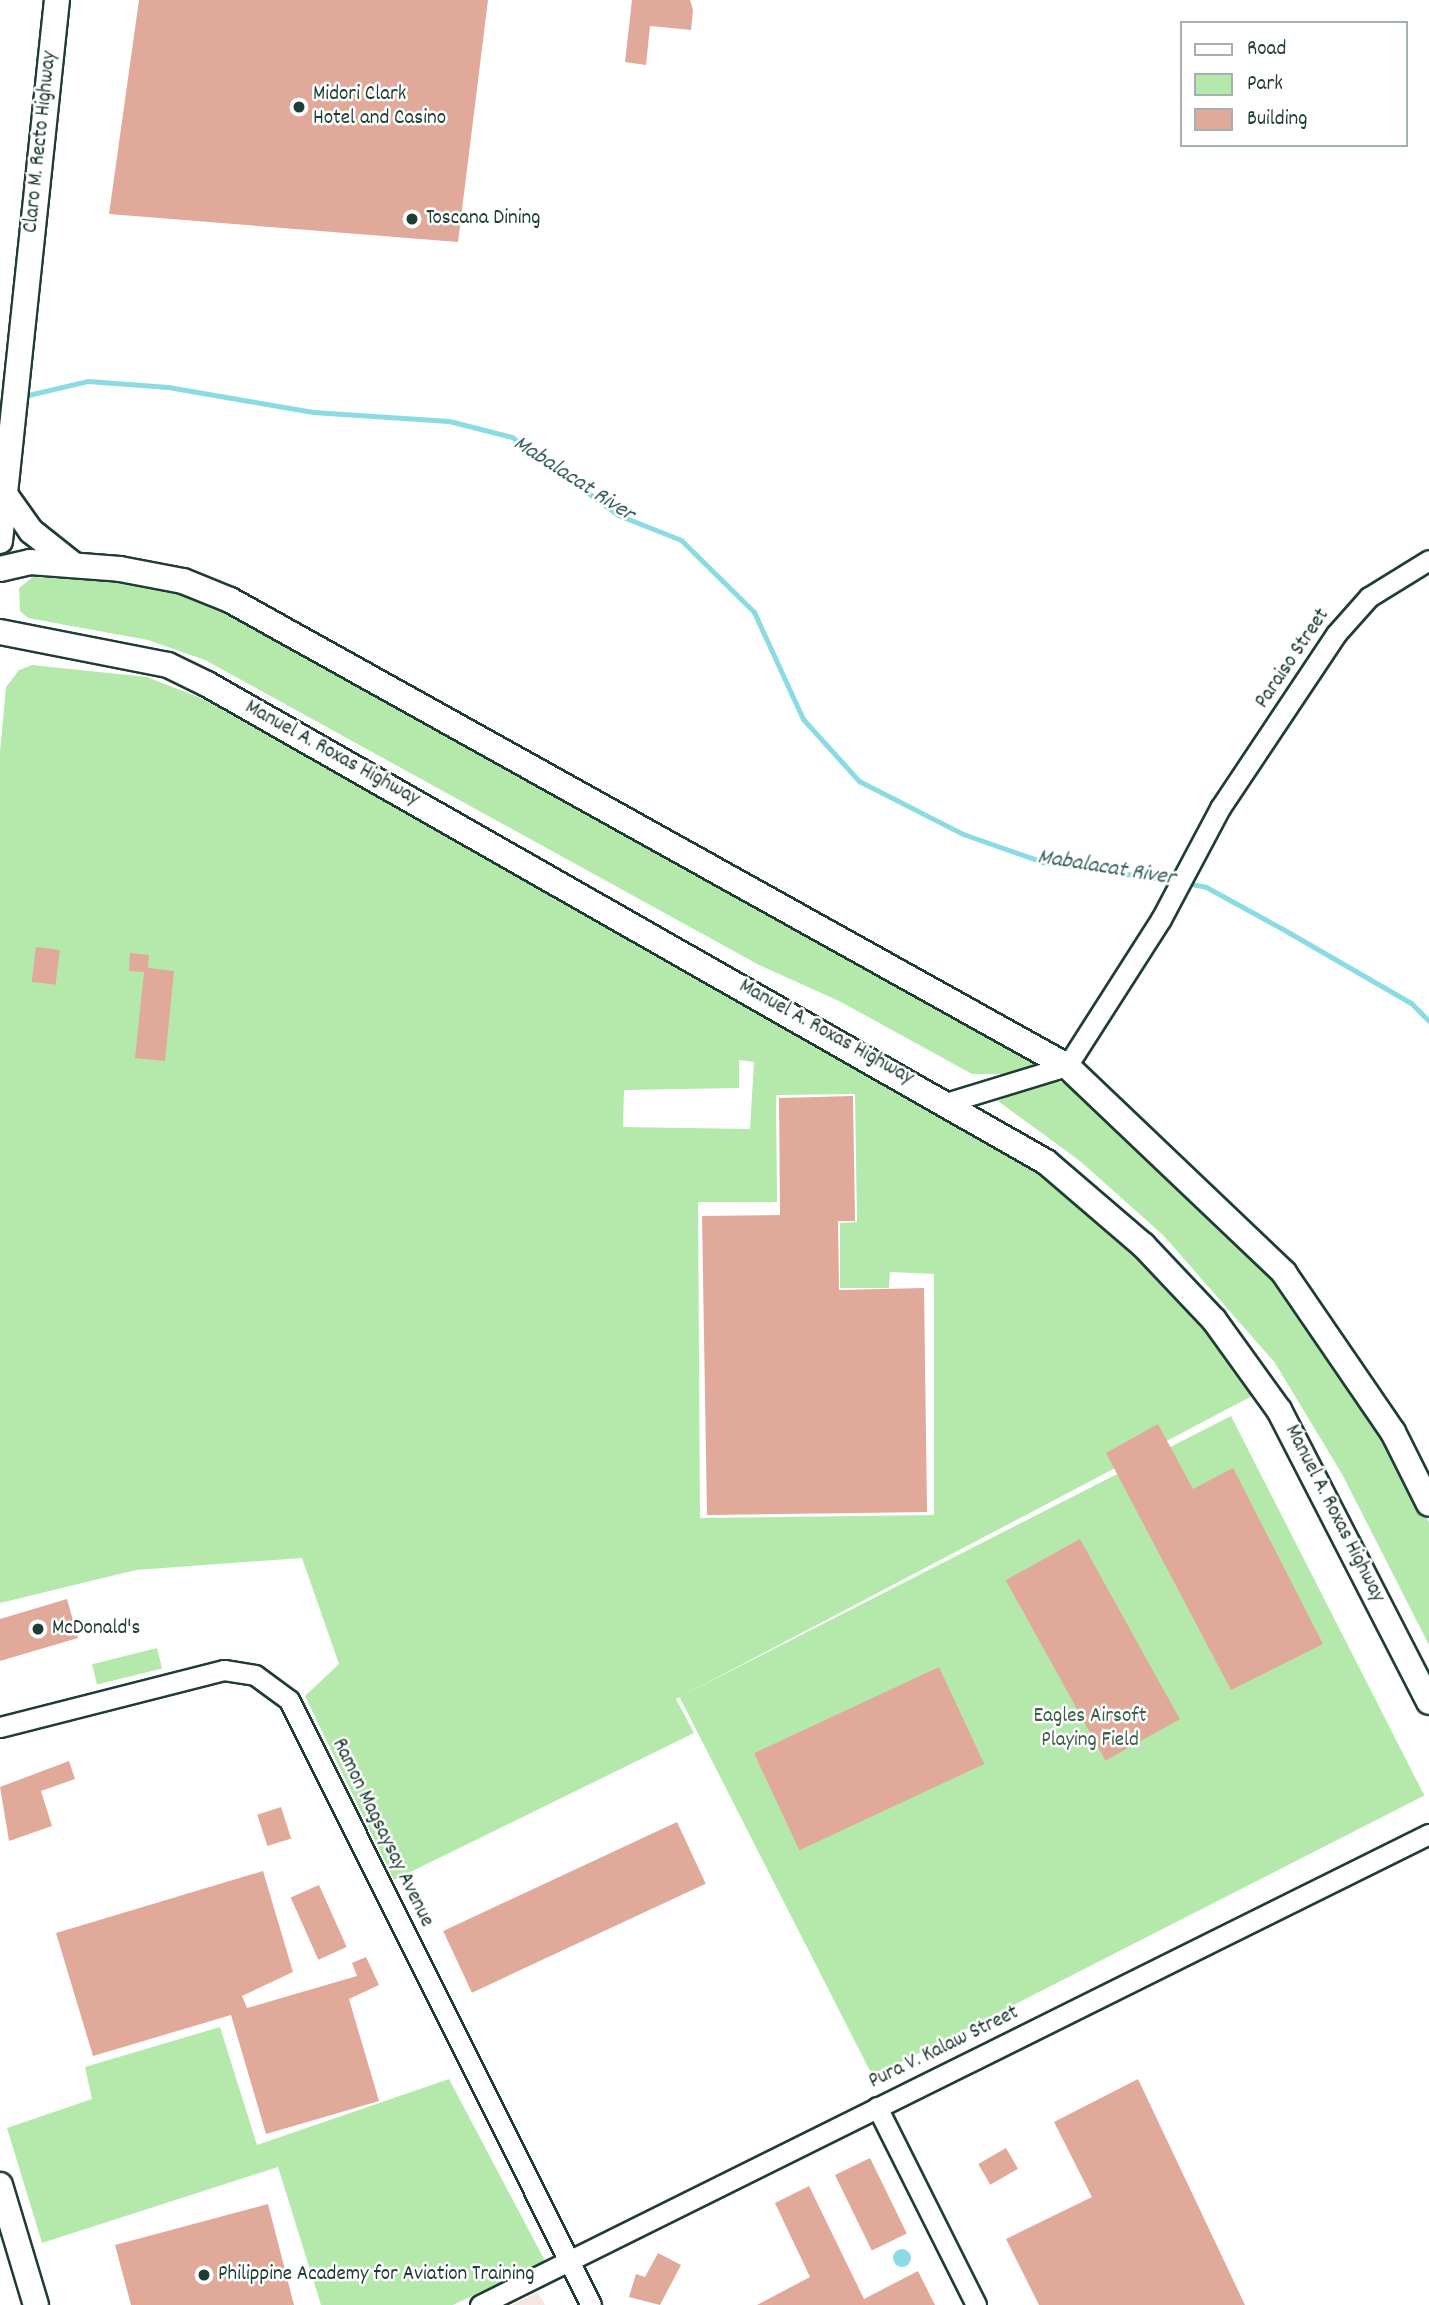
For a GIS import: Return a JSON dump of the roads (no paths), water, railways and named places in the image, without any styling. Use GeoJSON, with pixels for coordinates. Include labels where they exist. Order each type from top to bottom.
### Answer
{"type":"FeatureCollection","features":[{"type":"Feature","properties":{"kind":"main road","name":"Claro M. Recto Highway"},"geometry":{"type":"LineString","coordinates":[[2,495],[57,0]]}},
{"type":"Feature","properties":{"kind":"main road"},"geometry":{"type":"LineString","coordinates":[[0,541],[2,495]]}},
{"type":"Feature","properties":{"kind":"main road"},"geometry":{"type":"LineString","coordinates":[[2,495],[31,531],[74,565]]}},
{"type":"Feature","properties":{"kind":"main road"},"geometry":{"type":"LineString","coordinates":[[0,569],[30,562],[74,565],[183,581],[230,600],[1067,1066],[1284,1273],[1386,1421],[1429,1504]]}},
{"type":"Feature","properties":{"kind":"main road","name":"Manuel A. Roxas Highway"},"geometry":{"type":"LineString","coordinates":[[0,632],[168,665],[207,684],[949,1102],[1046,1162],[1143,1245],[1214,1320],[1318,1476],[1429,1702]]}},
{"type":"Feature","properties":{"kind":"main road"},"geometry":{"type":"LineString","coordinates":[[0,2185],[36,2305]]}},
{"type":"Feature","properties":{"kind":"street","name":"Paraiso Street"},"geometry":{"type":"LineString","coordinates":[[1067,1066],[1161,919],[1220,808],[1352,613],[1429,560]]}},
{"type":"Feature","properties":{"kind":"street"},"geometry":{"type":"LineString","coordinates":[[949,1102],[1067,1066]]}},
{"type":"Feature","properties":{"kind":"street","name":"Ramon Magsaysay Avenue"},"geometry":{"type":"LineString","coordinates":[[0,1727],[224,1670],[274,1685],[299,1716],[591,2305]]}},
{"type":"Feature","properties":{"kind":"street","name":"Pura V. Kalaw Street"},"geometry":{"type":"LineString","coordinates":[[480,2305],[1429,1834]]}},
{"type":"Feature","properties":{"kind":"street"},"geometry":{"type":"LineString","coordinates":[[877,2107],[976,2305]]}},
{"type":"Feature","properties":{"kind":"water"},"geometry":{"type":"Polygon","coordinates":[[[902,2249],[908,2252],[911,2258],[908,2264],[902,2267],[896,2264],[893,2258],[896,2252],[902,2249]]]}},
{"type":"Feature","properties":{"kind":"waterway","name":"Mabalacat River"},"geometry":{"type":"LineString","coordinates":[[24,396],[88,381],[168,387],[313,412],[449,421],[512,437],[618,515],[681,540],[754,612],[803,719],[859,781],[963,834],[1043,862],[1176,881]]}},
{"type":"Feature","properties":{"kind":"waterway","name":"Mabalacat River"},"geometry":{"type":"LineString","coordinates":[[1186,883],[1206,887],[1281,928],[1411,1003],[1429,1021]]}},
{"type":"Feature","properties":{"kind":"place","name":"Midori Clark Hotel and Casino"},"geometry":{"type":"Point","coordinates":[299,107]}},
{"type":"Feature","properties":{"kind":"place","name":"Toscana Dining"},"geometry":{"type":"Point","coordinates":[412,219]}},
{"type":"Feature","properties":{"kind":"place","name":"McDonald's"},"geometry":{"type":"Point","coordinates":[38,1629]}},
{"type":"Feature","properties":{"kind":"place","name":"Philippine Academy for Aviation Training"},"geometry":{"type":"Point","coordinates":[204,2275]}},
{"type":"Feature","properties":{"kind":"park label","name":"Eagles Airsoft Playing Field"},"geometry":{"type":"Point","coordinates":[1090,1729]}}]}
